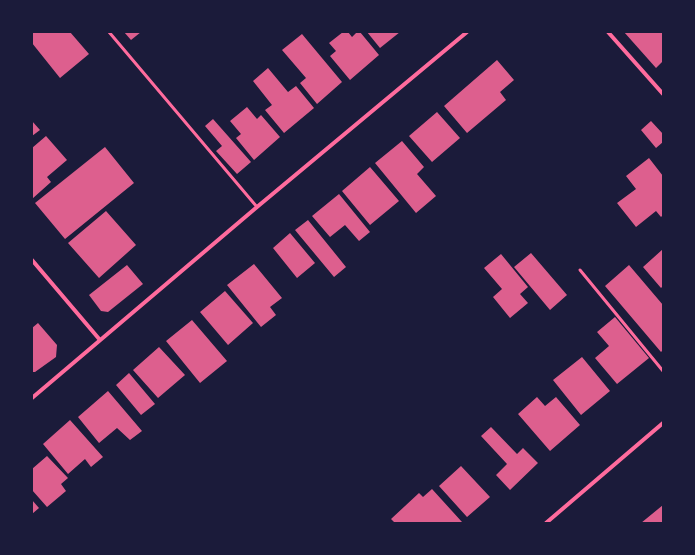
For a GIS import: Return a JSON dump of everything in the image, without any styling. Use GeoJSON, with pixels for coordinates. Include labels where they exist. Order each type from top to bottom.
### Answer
{"type":"FeatureCollection","features":[{"type":"Feature","properties":{"kind":"street"},"geometry":{"type":"LineString","coordinates":[[32,398],[257,206],[468,32]]}},
{"type":"Feature","properties":{"kind":"street"},"geometry":{"type":"LineString","coordinates":[[608,32],[663,94]]}},
{"type":"Feature","properties":{"kind":"street"},"geometry":{"type":"LineString","coordinates":[[32,260],[100,340]]}},
{"type":"Feature","properties":{"kind":"street"},"geometry":{"type":"LineString","coordinates":[[546,523],[663,423]]}},
{"type":"Feature","properties":{"kind":"lane"},"geometry":{"type":"LineString","coordinates":[[109,32],[257,206]]}},
{"type":"Feature","properties":{"kind":"lane"},"geometry":{"type":"LineString","coordinates":[[580,270],[663,371]]}},
{"type":"Feature","properties":{"kind":"building"},"geometry":{"type":"Polygon","coordinates":[[[32,32],[70,32],[89,54],[60,78],[32,43],[32,32]]]}},
{"type":"Feature","properties":{"kind":"building"},"geometry":{"type":"Polygon","coordinates":[[[124,32],[141,32],[131,40],[124,32]]]}},
{"type":"Feature","properties":{"kind":"building"},"geometry":{"type":"Polygon","coordinates":[[[343,32],[348,32],[352,37],[357,32],[360,32],[379,55],[350,80],[330,56],[336,51],[329,43],[343,32]]]}},
{"type":"Feature","properties":{"kind":"building"},"geometry":{"type":"Polygon","coordinates":[[[367,32],[400,32],[380,48],[367,32]]]}},
{"type":"Feature","properties":{"kind":"building"},"geometry":{"type":"Polygon","coordinates":[[[624,32],[663,32],[663,61],[656,68],[624,32]]]}},
{"type":"Feature","properties":{"kind":"building"},"geometry":{"type":"Polygon","coordinates":[[[302,34],[342,82],[317,104],[300,83],[306,78],[282,50],[302,34]]]}},
{"type":"Feature","properties":{"kind":"building"},"geometry":{"type":"Polygon","coordinates":[[[497,60],[514,80],[500,92],[506,100],[467,133],[444,106],[497,60]]]}},
{"type":"Feature","properties":{"kind":"building"},"geometry":{"type":"Polygon","coordinates":[[[268,68],[288,92],[296,86],[314,108],[284,133],[265,110],[272,105],[253,81],[268,68]]]}},
{"type":"Feature","properties":{"kind":"building"},"geometry":{"type":"Polygon","coordinates":[[[247,107],[257,119],[261,115],[280,137],[254,160],[236,138],[241,134],[230,121],[247,107]]]}},
{"type":"Feature","properties":{"kind":"building"},"geometry":{"type":"Polygon","coordinates":[[[437,112],[460,138],[432,162],[409,136],[437,112]]]}},
{"type":"Feature","properties":{"kind":"building"},"geometry":{"type":"Polygon","coordinates":[[[213,119],[251,162],[237,174],[216,151],[222,146],[205,126],[213,119]]]}},
{"type":"Feature","properties":{"kind":"building"},"geometry":{"type":"Polygon","coordinates":[[[32,121],[40,130],[32,136],[32,121]]]}},
{"type":"Feature","properties":{"kind":"building"},"geometry":{"type":"Polygon","coordinates":[[[651,121],[663,134],[663,142],[656,148],[641,130],[651,121]]]}},
{"type":"Feature","properties":{"kind":"building"},"geometry":{"type":"Polygon","coordinates":[[[46,136],[67,160],[47,177],[51,182],[32,199],[32,148],[46,136]]]}},
{"type":"Feature","properties":{"kind":"building"},"geometry":{"type":"Polygon","coordinates":[[[402,141],[424,167],[417,174],[436,196],[416,213],[375,163],[402,141]]]}},
{"type":"Feature","properties":{"kind":"building"},"geometry":{"type":"Polygon","coordinates":[[[105,147],[134,183],[65,239],[35,203],[105,147]]]}},
{"type":"Feature","properties":{"kind":"building"},"geometry":{"type":"Polygon","coordinates":[[[649,158],[663,176],[663,215],[661,217],[656,211],[636,227],[617,203],[636,189],[626,176],[649,158]]]}},
{"type":"Feature","properties":{"kind":"building"},"geometry":{"type":"Polygon","coordinates":[[[370,167],[399,201],[370,225],[342,191],[370,167]]]}},
{"type":"Feature","properties":{"kind":"building"},"geometry":{"type":"Polygon","coordinates":[[[339,194],[370,232],[359,241],[345,225],[330,237],[312,216],[339,194]]]}},
{"type":"Feature","properties":{"kind":"building"},"geometry":{"type":"Polygon","coordinates":[[[106,211],[136,245],[99,278],[68,243],[106,211]]]}},
{"type":"Feature","properties":{"kind":"building"},"geometry":{"type":"Polygon","coordinates":[[[308,220],[346,267],[334,277],[295,230],[308,220]]]}},
{"type":"Feature","properties":{"kind":"building"},"geometry":{"type":"Polygon","coordinates":[[[290,233],[315,263],[297,278],[273,248],[290,233]]]}},
{"type":"Feature","properties":{"kind":"building"},"geometry":{"type":"Polygon","coordinates":[[[663,249],[663,286],[661,288],[643,267],[663,249]]]}},
{"type":"Feature","properties":{"kind":"building"},"geometry":{"type":"Polygon","coordinates":[[[531,253],[567,295],[550,310],[514,267],[531,253]]]}},
{"type":"Feature","properties":{"kind":"building"},"geometry":{"type":"Polygon","coordinates":[[[501,254],[528,287],[520,294],[528,303],[510,318],[493,297],[502,289],[484,268],[501,254]]]}},
{"type":"Feature","properties":{"kind":"building"},"geometry":{"type":"Polygon","coordinates":[[[254,264],[282,298],[270,307],[276,315],[261,327],[227,285],[254,264]]]}},
{"type":"Feature","properties":{"kind":"building"},"geometry":{"type":"Polygon","coordinates":[[[127,265],[143,284],[108,312],[101,311],[89,295],[127,265]]]}},
{"type":"Feature","properties":{"kind":"building"},"geometry":{"type":"Polygon","coordinates":[[[629,265],[663,305],[663,350],[661,352],[605,286],[629,265]]]}},
{"type":"Feature","properties":{"kind":"building"},"geometry":{"type":"Polygon","coordinates":[[[225,291],[253,323],[228,345],[200,312],[225,291]]]}},
{"type":"Feature","properties":{"kind":"building"},"geometry":{"type":"Polygon","coordinates":[[[615,317],[649,358],[617,384],[595,358],[609,346],[597,332],[615,317]]]}},
{"type":"Feature","properties":{"kind":"building"},"geometry":{"type":"Polygon","coordinates":[[[192,320],[227,361],[200,383],[166,341],[192,320]]]}},
{"type":"Feature","properties":{"kind":"building"},"geometry":{"type":"Polygon","coordinates":[[[38,323],[57,345],[56,357],[35,372],[32,372],[32,328],[38,323]]]}},
{"type":"Feature","properties":{"kind":"building"},"geometry":{"type":"Polygon","coordinates":[[[159,347],[185,375],[158,398],[133,370],[159,347]]]}},
{"type":"Feature","properties":{"kind":"building"},"geometry":{"type":"Polygon","coordinates":[[[582,357],[610,391],[581,415],[553,380],[582,357]]]}},
{"type":"Feature","properties":{"kind":"building"},"geometry":{"type":"Polygon","coordinates":[[[129,373],[155,404],[141,415],[116,385],[129,373]]]}},
{"type":"Feature","properties":{"kind":"building"},"geometry":{"type":"Polygon","coordinates":[[[108,391],[142,431],[130,440],[117,428],[99,443],[78,417],[108,391]]]}},
{"type":"Feature","properties":{"kind":"building"},"geometry":{"type":"Polygon","coordinates":[[[537,397],[545,406],[556,397],[580,425],[550,451],[518,414],[537,397]]]}},
{"type":"Feature","properties":{"kind":"building"},"geometry":{"type":"Polygon","coordinates":[[[70,420],[103,457],[91,467],[85,459],[68,474],[43,444],[70,420]]]}},
{"type":"Feature","properties":{"kind":"building"},"geometry":{"type":"Polygon","coordinates":[[[491,427],[517,454],[523,448],[538,463],[510,490],[496,475],[507,464],[481,436],[491,427]]]}},
{"type":"Feature","properties":{"kind":"building"},"geometry":{"type":"Polygon","coordinates":[[[47,456],[68,478],[61,484],[66,491],[47,507],[32,490],[32,469],[47,456]]]}},
{"type":"Feature","properties":{"kind":"building"},"geometry":{"type":"Polygon","coordinates":[[[461,466],[490,497],[467,517],[439,486],[461,466]]]}},
{"type":"Feature","properties":{"kind":"building"},"geometry":{"type":"Polygon","coordinates":[[[432,489],[462,522],[461,523],[395,523],[391,519],[419,493],[423,497],[432,489]]]}},
{"type":"Feature","properties":{"kind":"building"},"geometry":{"type":"Polygon","coordinates":[[[32,500],[39,508],[32,514],[32,500]]]}},
{"type":"Feature","properties":{"kind":"building"},"geometry":{"type":"Polygon","coordinates":[[[663,505],[663,523],[641,523],[663,505]]]}}]}
